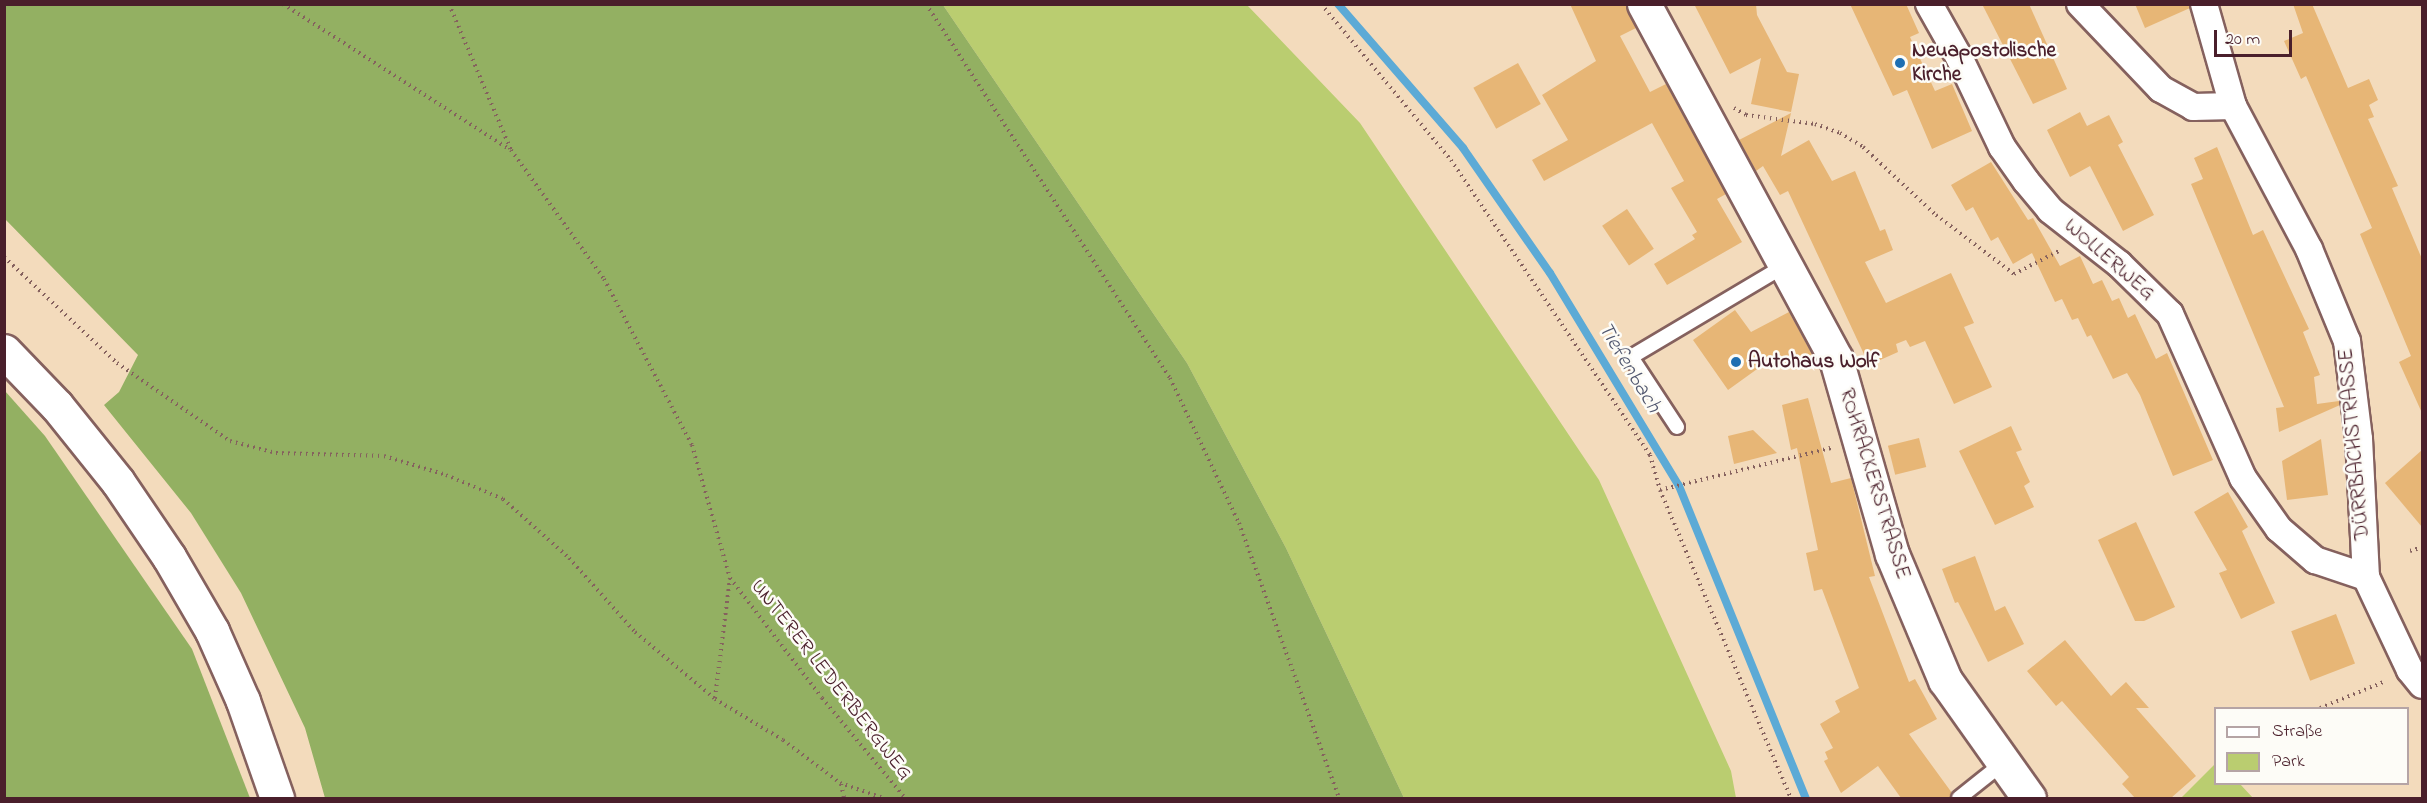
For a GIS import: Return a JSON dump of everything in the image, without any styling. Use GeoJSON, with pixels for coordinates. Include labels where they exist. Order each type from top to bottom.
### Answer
{"type":"FeatureCollection","features":[{"type":"Feature","properties":{"kind":"street","name":"ROHRACKERSTRASSE"},"geometry":{"type":"LineString","coordinates":[[1644,4],[1836,359],[1862,442],[1892,554],[1915,615],[1946,680],[2002,763],[2029,798]]}},
{"type":"Feature","properties":{"kind":"street","name":"WOLLERWEG"},"geometry":{"type":"LineString","coordinates":[[1929,4],[1960,59],[2002,147],[2050,210],[2119,264],[2170,314],[2243,478],[2279,529],[2315,560],[2366,577]]}},
{"type":"Feature","properties":{"kind":"street"},"geometry":{"type":"LineString","coordinates":[[2080,4],[2161,89],[2193,107],[2233,106]]}},
{"type":"Feature","properties":{"kind":"street","name":"DÜRRBACHSTRASSE"},"geometry":{"type":"LineString","coordinates":[[2204,4],[2233,106],[2309,249],[2347,341],[2359,439],[2366,577],[2416,678]]}},
{"type":"Feature","properties":{"kind":"street"},"geometry":{"type":"LineString","coordinates":[[4,351],[57,406],[118,483],[169,557],[212,631],[243,701],[277,798]]}},
{"type":"Feature","properties":{"kind":"lane"},"geometry":{"type":"LineString","coordinates":[[1677,427],[1631,357],[1786,265]]}},
{"type":"Feature","properties":{"kind":"lane"},"geometry":{"type":"LineString","coordinates":[[1959,798],[2002,763]]}},
{"type":"Feature","properties":{"kind":"path"},"geometry":{"type":"LineString","coordinates":[[283,4],[511,150]]}},
{"type":"Feature","properties":{"kind":"path","name":"UNTERER LEDERBERGWEG"},"geometry":{"type":"LineString","coordinates":[[449,4],[511,150],[604,279],[692,445],[730,578],[822,698],[905,798]]}},
{"type":"Feature","properties":{"kind":"path"},"geometry":{"type":"LineString","coordinates":[[926,4],[1170,378],[1239,523],[1339,798]]}},
{"type":"Feature","properties":{"kind":"path"},"geometry":{"type":"LineString","coordinates":[[1321,4],[1451,160],[1650,455],[1660,490],[1791,798]]}},
{"type":"Feature","properties":{"kind":"path"},"geometry":{"type":"LineString","coordinates":[[1726,98],[1746,115],[1815,124],[1863,147],[1936,215],[2014,274],[2084,238]]}},
{"type":"Feature","properties":{"kind":"path"},"geometry":{"type":"LineString","coordinates":[[4,257],[117,363],[230,441],[276,453],[384,456],[446,475],[503,499],[569,558],[635,632],[715,699],[783,740],[840,783],[883,798]]}},
{"type":"Feature","properties":{"kind":"path"},"geometry":{"type":"LineString","coordinates":[[1660,490],[1687,481],[1862,442]]}},
{"type":"Feature","properties":{"kind":"path"},"geometry":{"type":"LineString","coordinates":[[2410,551],[2422,547]]}},
{"type":"Feature","properties":{"kind":"path"},"geometry":{"type":"LineString","coordinates":[[715,699],[730,578]]}},
{"type":"Feature","properties":{"kind":"path"},"geometry":{"type":"LineString","coordinates":[[2323,707],[2416,678]]}},
{"type":"Feature","properties":{"kind":"path"},"geometry":{"type":"LineString","coordinates":[[840,783],[844,798]]}},
{"type":"Feature","properties":{"kind":"green space"},"geometry":{"type":"Polygon","coordinates":[[[5,4],[943,5],[1187,363],[1286,548],[1404,798],[325,798],[305,728],[241,593],[191,513],[104,405],[119,392],[138,355],[5,219],[5,4]]]}},
{"type":"Feature","properties":{"kind":"green space"},"geometry":{"type":"Polygon","coordinates":[[[943,5],[1247,5],[1360,123],[1599,480],[1731,771],[1736,798],[1404,798],[1286,548],[1187,363],[943,5]]]}},
{"type":"Feature","properties":{"kind":"green space"},"geometry":{"type":"Polygon","coordinates":[[[5,391],[45,436],[192,649],[250,798],[5,798],[5,391]]]}},
{"type":"Feature","properties":{"kind":"green space"},"geometry":{"type":"Polygon","coordinates":[[[2214,765],[2214,785],[2241,785],[2253,798],[2181,798],[2214,765]]]}},
{"type":"Feature","properties":{"kind":"building"},"geometry":{"type":"Polygon","coordinates":[[[1570,4],[1625,4],[1636,28],[1620,36],[1650,92],[1666,84],[1726,194],[1717,199],[1742,242],[1667,285],[1654,264],[1695,239],[1692,235],[1697,232],[1671,188],[1684,181],[1652,123],[1544,181],[1532,160],[1568,140],[1542,95],[1596,61],[1570,4]]]}},
{"type":"Feature","properties":{"kind":"building"},"geometry":{"type":"Polygon","coordinates":[[[1694,4],[1756,4],[1757,15],[1787,72],[1799,74],[1791,112],[1751,104],[1761,58],[1730,74],[1694,4]]]}},
{"type":"Feature","properties":{"kind":"building"},"geometry":{"type":"Polygon","coordinates":[[[1850,4],[1906,4],[1919,33],[1910,37],[1935,91],[1952,84],[1972,131],[1932,149],[1907,90],[1893,96],[1850,4]]]}},
{"type":"Feature","properties":{"kind":"building"},"geometry":{"type":"Polygon","coordinates":[[[1982,4],[2029,4],[2067,89],[2033,104],[1982,4]]]}},
{"type":"Feature","properties":{"kind":"building"},"geometry":{"type":"Polygon","coordinates":[[[2135,4],[2189,4],[2190,8],[2145,28],[2135,4]]]}},
{"type":"Feature","properties":{"kind":"building"},"geometry":{"type":"Polygon","coordinates":[[[2293,4],[2312,4],[2348,88],[2369,79],[2378,100],[2369,105],[2374,117],[2368,119],[2398,186],[2392,188],[2422,259],[2422,413],[2399,362],[2411,356],[2360,234],[2372,228],[2306,76],[2301,79],[2284,41],[2303,33],[2293,4]]]}},
{"type":"Feature","properties":{"kind":"building"},"geometry":{"type":"Polygon","coordinates":[[[1518,63],[1541,104],[1496,129],[1473,88],[1518,63]]]}},
{"type":"Feature","properties":{"kind":"building"},"geometry":{"type":"Polygon","coordinates":[[[2080,112],[2087,126],[2109,115],[2123,142],[2118,145],[2154,215],[2123,231],[2090,166],[2070,177],[2047,130],[2080,112]]]}},
{"type":"Feature","properties":{"kind":"building"},"geometry":{"type":"Polygon","coordinates":[[[1791,113],[1781,156],[1809,140],[1832,181],[1855,171],[1880,231],[1885,229],[1893,250],[1865,262],[1886,303],[1951,273],[1974,323],[1964,327],[1992,387],[1954,404],[1925,341],[1910,347],[1906,340],[1896,344],[1898,352],[1869,365],[1788,191],[1780,195],[1763,166],[1756,171],[1739,140],[1791,113]]]}},
{"type":"Feature","properties":{"kind":"building"},"geometry":{"type":"Polygon","coordinates":[[[2217,147],[2253,235],[2263,230],[2309,329],[2303,332],[2320,375],[2314,377],[2317,404],[2339,401],[2340,405],[2279,432],[2276,408],[2284,407],[2191,184],[2203,179],[2194,158],[2217,147]]]}},
{"type":"Feature","properties":{"kind":"building"},"geometry":{"type":"Polygon","coordinates":[[[1991,162],[2028,220],[2033,218],[2060,266],[2080,256],[2093,284],[2102,280],[2112,301],[2119,298],[2128,318],[2135,314],[2156,359],[2167,353],[2213,460],[2173,476],[2140,395],[2127,373],[2113,379],[2091,335],[2087,337],[2078,318],[2072,320],[2062,299],[2055,302],[2032,253],[2013,264],[1998,237],[1991,241],[1973,207],[1966,211],[1951,185],[1991,162]]]}},
{"type":"Feature","properties":{"kind":"building"},"geometry":{"type":"Polygon","coordinates":[[[1627,209],[1654,249],[1629,266],[1602,226],[1627,209]]]}},
{"type":"Feature","properties":{"kind":"building"},"geometry":{"type":"Polygon","coordinates":[[[1735,310],[1751,332],[1789,312],[1812,354],[1786,368],[1778,354],[1728,390],[1693,340],[1735,310]]]}},
{"type":"Feature","properties":{"kind":"building"},"geometry":{"type":"Polygon","coordinates":[[[1808,398],[1831,483],[1851,478],[1875,576],[1869,577],[1909,682],[1915,679],[1937,719],[1909,734],[1952,793],[1950,798],[1901,798],[1878,766],[1841,793],[1824,761],[1828,759],[1825,752],[1833,748],[1820,724],[1840,712],[1835,701],[1859,688],[1822,589],[1814,591],[1806,553],[1818,550],[1797,448],[1791,450],[1782,405],[1808,398]]]}},
{"type":"Feature","properties":{"kind":"building"},"geometry":{"type":"Polygon","coordinates":[[[2011,426],[2022,450],[2016,452],[2030,482],[2024,486],[2034,507],[1995,525],[1959,451],[2011,426]]]}},
{"type":"Feature","properties":{"kind":"building"},"geometry":{"type":"Polygon","coordinates":[[[1753,430],[1777,453],[1734,464],[1728,436],[1753,430]]]}},
{"type":"Feature","properties":{"kind":"building"},"geometry":{"type":"Polygon","coordinates":[[[1919,438],[1926,467],[1895,475],[1888,446],[1919,438]]]}},
{"type":"Feature","properties":{"kind":"building"},"geometry":{"type":"Polygon","coordinates":[[[2321,439],[2328,495],[2287,500],[2282,461],[2321,439]]]}},
{"type":"Feature","properties":{"kind":"building"},"geometry":{"type":"Polygon","coordinates":[[[2422,450],[2422,527],[2385,483],[2422,450]]]}},
{"type":"Feature","properties":{"kind":"building"},"geometry":{"type":"Polygon","coordinates":[[[2228,492],[2248,527],[2242,531],[2275,603],[2241,619],[2219,573],[2227,570],[2194,512],[2228,492]]]}},
{"type":"Feature","properties":{"kind":"building"},"geometry":{"type":"Polygon","coordinates":[[[2136,522],[2175,607],[2144,621],[2135,621],[2098,540],[2136,522]]]}},
{"type":"Feature","properties":{"kind":"building"},"geometry":{"type":"Polygon","coordinates":[[[1975,556],[1995,611],[2005,606],[2024,644],[1988,662],[1958,602],[1955,603],[1942,569],[1975,556]]]}},
{"type":"Feature","properties":{"kind":"building"},"geometry":{"type":"Polygon","coordinates":[[[2336,614],[2355,663],[2310,681],[2291,631],[2336,614]]]}},
{"type":"Feature","properties":{"kind":"building"},"geometry":{"type":"Polygon","coordinates":[[[2065,640],[2111,696],[2126,682],[2149,708],[2136,708],[2196,776],[2171,798],[2135,798],[2122,784],[2129,777],[2062,701],[2056,706],[2027,671],[2065,640]]]}},
{"type":"Feature","properties":{"kind":"waterway","name":"Tiefenbach"},"geometry":{"type":"LineString","coordinates":[[1338,4],[1463,148],[1550,273],[1679,486],[1806,798]]}},
{"type":"Feature","properties":{"kind":"place","name":"Neuapostolische Kirche"},"geometry":{"type":"Point","coordinates":[1900,63]}},
{"type":"Feature","properties":{"kind":"place","name":"Autohaus Wolf"},"geometry":{"type":"Point","coordinates":[1736,362]}}]}
